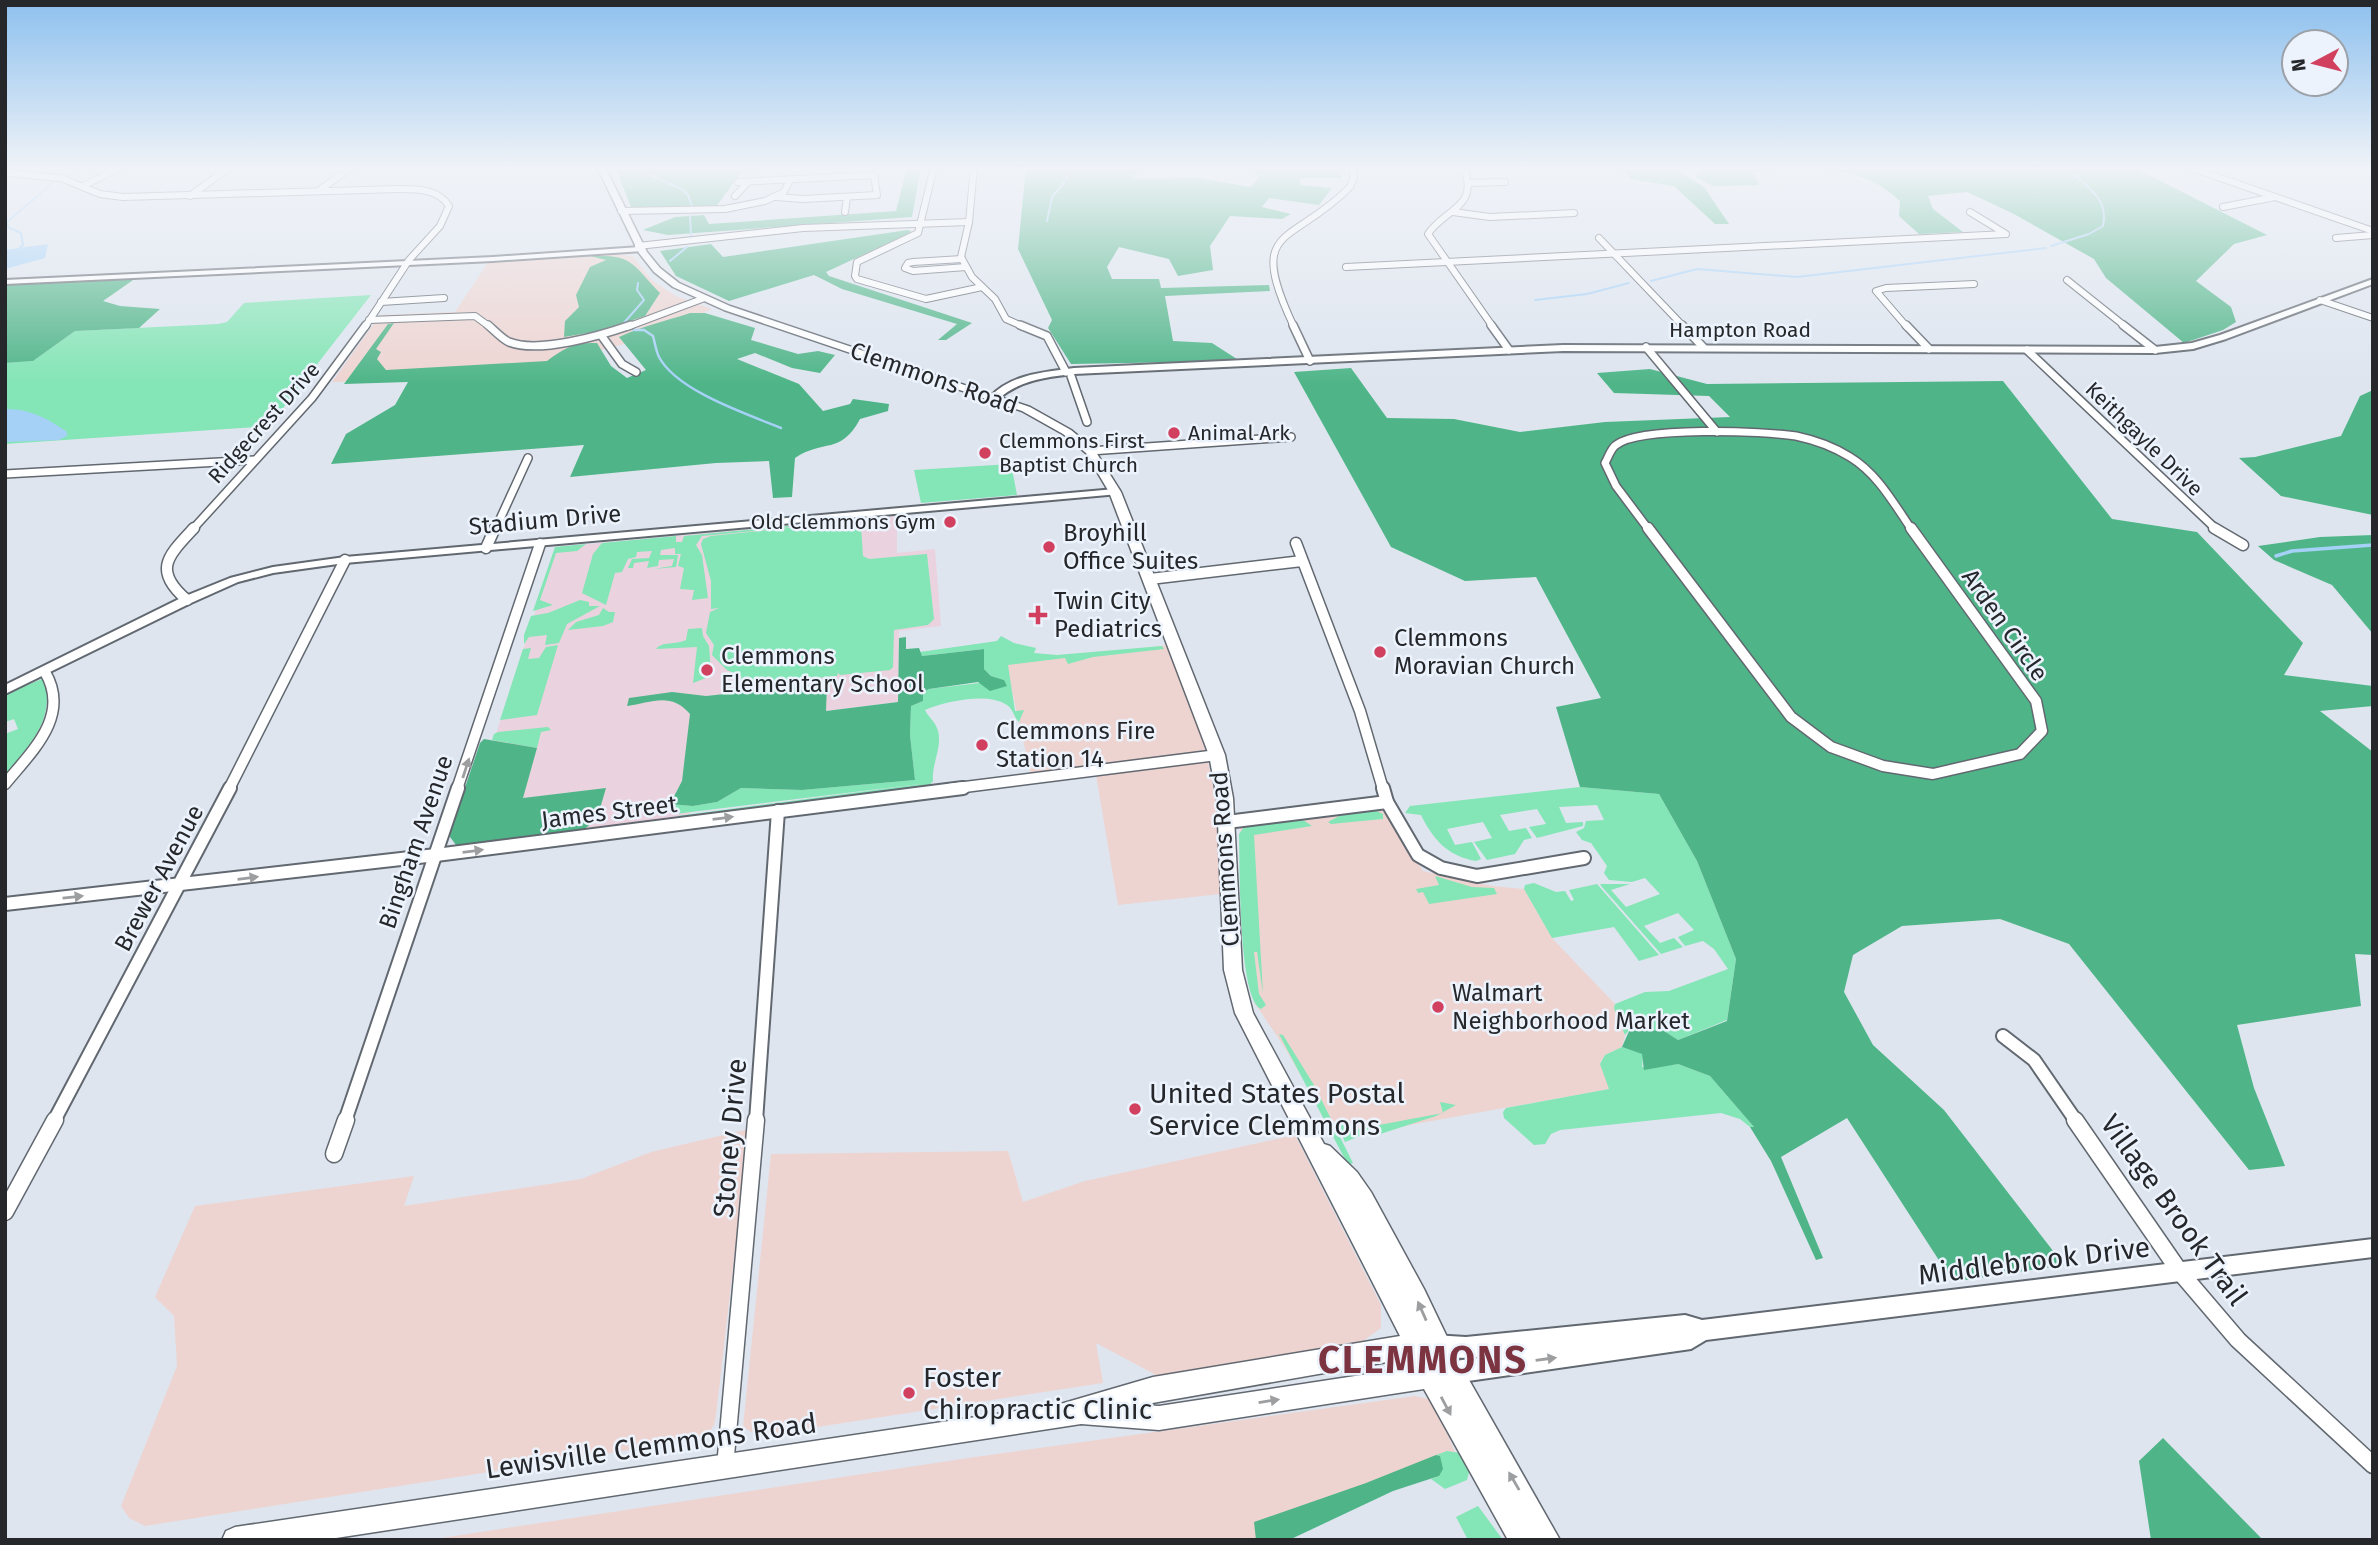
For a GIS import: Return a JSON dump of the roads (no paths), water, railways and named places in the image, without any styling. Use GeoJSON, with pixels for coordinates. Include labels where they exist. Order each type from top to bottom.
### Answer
{"type":"FeatureCollection","features":[{"type":"Feature","properties":{"kind":"main road","name":"Clemmons Road"},"geometry":{"type":"LineString","coordinates":[[635,239],[669,280],[702,299],[995,397],[1047,419],[1090,452],[1115,492],[1217,755],[1227,822],[1233,970],[1239,998],[1253,1034],[1315,1145],[1336,1190],[1398,1304],[1427,1345],[1522,1540]]}},
{"type":"Feature","properties":{"kind":"main road"},"geometry":{"type":"LineString","coordinates":[[5,282],[408,262],[639,247]]}},
{"type":"Feature","properties":{"kind":"main road","name":"Hampton Road"},"geometry":{"type":"LineString","coordinates":[[995,397],[1035,382],[1068,374],[1509,350],[1703,347],[2154,350],[2193,346],[2373,281]]}},
{"type":"Feature","properties":{"kind":"main road","name":"Stadium Drive"},"geometry":{"type":"LineString","coordinates":[[5,690],[187,600],[233,580],[257,573],[345,560],[1115,492]]}},
{"type":"Feature","properties":{"kind":"main road","name":"Middlebrook Drive"},"geometry":{"type":"LineString","coordinates":[[1427,1345],[1466,1347],[1685,1325],[1702,1330],[2373,1248]]}},
{"type":"Feature","properties":{"kind":"main road","name":"Middlebrook Drive"},"geometry":{"type":"LineString","coordinates":[[1441,1374],[1691,1339],[1702,1330]]}},
{"type":"Feature","properties":{"kind":"main road","name":"Lewisville Clemmons Road"},"geometry":{"type":"LineString","coordinates":[[235,1540],[1077,1413],[1153,1389],[1427,1345]]}},
{"type":"Feature","properties":{"kind":"main road","name":"Clemmons Road"},"geometry":{"type":"LineString","coordinates":[[1441,1374],[1548,1540]]}},
{"type":"Feature","properties":{"kind":"main road","name":"Lewisville Clemmons Road"},"geometry":{"type":"LineString","coordinates":[[1077,1413],[1159,1418],[1441,1374]]}},
{"type":"Feature","properties":{"kind":"street","name":"Ridgecrest Drive"},"geometry":{"type":"LineString","coordinates":[[187,600],[169,583],[163,569],[166,562],[330,377],[408,262],[427,239]]}},
{"type":"Feature","properties":{"kind":"street"},"geometry":{"type":"LineString","coordinates":[[639,247],[694,239]]}},
{"type":"Feature","properties":{"kind":"street"},"geometry":{"type":"LineString","coordinates":[[908,239],[857,262],[857,279],[926,299],[982,287]]}},
{"type":"Feature","properties":{"kind":"street"},"geometry":{"type":"LineString","coordinates":[[966,239],[962,259],[966,267],[995,299],[1006,319],[1046,336],[1053,343],[1087,422]]}},
{"type":"Feature","properties":{"kind":"street"},"geometry":{"type":"LineString","coordinates":[[1282,239],[1273,257],[1272,270],[1310,361]]}},
{"type":"Feature","properties":{"kind":"street"},"geometry":{"type":"LineString","coordinates":[[1431,239],[1509,350]]}},
{"type":"Feature","properties":{"kind":"street"},"geometry":{"type":"LineString","coordinates":[[1600,239],[1703,347]]}},
{"type":"Feature","properties":{"kind":"street"},"geometry":{"type":"LineString","coordinates":[[1346,267],[1920,239]]}},
{"type":"Feature","properties":{"kind":"street"},"geometry":{"type":"LineString","coordinates":[[962,259],[913,262],[908,263],[905,268],[914,271],[966,267]]}},
{"type":"Feature","properties":{"kind":"street"},"geometry":{"type":"LineString","coordinates":[[2067,280],[2154,350]]}},
{"type":"Feature","properties":{"kind":"street"},"geometry":{"type":"LineString","coordinates":[[1929,349],[1876,291],[1886,288],[1974,284]]}},
{"type":"Feature","properties":{"kind":"street"},"geometry":{"type":"LineString","coordinates":[[382,302],[444,298]]}},
{"type":"Feature","properties":{"kind":"street"},"geometry":{"type":"LineString","coordinates":[[369,320],[475,316],[508,342],[526,346],[601,335],[702,299]]}},
{"type":"Feature","properties":{"kind":"street"},"geometry":{"type":"LineString","coordinates":[[2320,300],[2373,318]]}},
{"type":"Feature","properties":{"kind":"street"},"geometry":{"type":"LineString","coordinates":[[601,335],[622,364],[636,372]]}},
{"type":"Feature","properties":{"kind":"street"},"geometry":{"type":"LineString","coordinates":[[1646,347],[1717,432]]}},
{"type":"Feature","properties":{"kind":"street","name":"Keithgayle Drive"},"geometry":{"type":"LineString","coordinates":[[2027,350],[2209,525],[2243,545]]}},
{"type":"Feature","properties":{"kind":"street","name":"Arden Circle"},"geometry":{"type":"LineString","coordinates":[[1717,432],[1784,433],[1815,439],[1845,452],[1869,470],[2036,701],[2042,731],[2020,754],[1933,774],[1905,771],[1882,766],[1831,747],[1791,718],[1616,486],[1605,463],[1615,445],[1641,435],[1717,432]]}},
{"type":"Feature","properties":{"kind":"street"},"geometry":{"type":"LineString","coordinates":[[1090,452],[1291,437]]}},
{"type":"Feature","properties":{"kind":"street"},"geometry":{"type":"LineString","coordinates":[[486,548],[528,458]]}},
{"type":"Feature","properties":{"kind":"street"},"geometry":{"type":"LineString","coordinates":[[5,474],[255,460]]}},
{"type":"Feature","properties":{"kind":"street"},"geometry":{"type":"LineString","coordinates":[[1296,543],[1360,711],[1387,802],[1418,855],[1459,874],[1487,876],[1584,858]]}},
{"type":"Feature","properties":{"kind":"street","name":"Bingham Avenue"},"geometry":{"type":"LineString","coordinates":[[334,1154],[540,544]]}},
{"type":"Feature","properties":{"kind":"street","name":"Brewer Avenue"},"geometry":{"type":"LineString","coordinates":[[5,1212],[180,886],[345,560]]}},
{"type":"Feature","properties":{"kind":"street"},"geometry":{"type":"LineString","coordinates":[[1150,579],[1302,561]]}},
{"type":"Feature","properties":{"kind":"street"},"geometry":{"type":"LineString","coordinates":[[5,784],[51,718],[56,703],[54,687],[45,672]]}},
{"type":"Feature","properties":{"kind":"street","name":"James Street"},"geometry":{"type":"LineString","coordinates":[[5,904],[436,856],[1217,755]]}},
{"type":"Feature","properties":{"kind":"street"},"geometry":{"type":"LineString","coordinates":[[1227,822],[1387,802]]}},
{"type":"Feature","properties":{"kind":"street","name":"Stoney Drive"},"geometry":{"type":"LineString","coordinates":[[725,1467],[755,1136],[778,811]]}},
{"type":"Feature","properties":{"kind":"street","name":"Village Brook Trail"},"geometry":{"type":"LineString","coordinates":[[2003,1036],[2034,1060],[2180,1272],[2238,1340],[2373,1465]]}},
{"type":"Feature","properties":{"kind":"water"},"geometry":{"type":"Polygon","coordinates":[[[48,244],[45,258],[5,269],[5,250],[48,244]]]}},
{"type":"Feature","properties":{"kind":"water"},"geometry":{"type":"Polygon","coordinates":[[[5,409],[38,415],[67,432],[67,436],[59,440],[5,442],[5,409]]]}},
{"type":"Feature","properties":{"kind":"waterway"},"geometry":{"type":"LineString","coordinates":[[19,249],[23,245],[22,239]]}},
{"type":"Feature","properties":{"kind":"waterway"},"geometry":{"type":"LineString","coordinates":[[2051,246],[2073,239]]}},
{"type":"Feature","properties":{"kind":"waterway"},"geometry":{"type":"LineString","coordinates":[[670,261],[687,247]]}},
{"type":"Feature","properties":{"kind":"waterway"},"geometry":{"type":"LineString","coordinates":[[1651,281],[1697,269],[1797,277],[2046,248]]}},
{"type":"Feature","properties":{"kind":"waterway"},"geometry":{"type":"LineString","coordinates":[[622,325],[644,300],[637,290],[638,283]]}},
{"type":"Feature","properties":{"kind":"waterway"},"geometry":{"type":"LineString","coordinates":[[1535,300],[1587,294],[1629,283]]}},
{"type":"Feature","properties":{"kind":"waterway"},"geometry":{"type":"LineString","coordinates":[[634,330],[644,330],[653,336],[659,357],[668,369],[697,391],[781,428]]}},
{"type":"Feature","properties":{"kind":"waterway"},"geometry":{"type":"LineString","coordinates":[[2276,556],[2292,551],[2373,545]]}},
{"type":"Feature","properties":{"kind":"place","name":"Animal Ark"},"geometry":{"type":"Point","coordinates":[1174,433]}},
{"type":"Feature","properties":{"kind":"place","name":"Clemmons First Baptist Church"},"geometry":{"type":"Point","coordinates":[985,453]}},
{"type":"Feature","properties":{"kind":"place","name":"Old Clemmons Gym"},"geometry":{"type":"Point","coordinates":[950,522]}},
{"type":"Feature","properties":{"kind":"place","name":"Broyhill Office Suites"},"geometry":{"type":"Point","coordinates":[1049,547]}},
{"type":"Feature","properties":{"kind":"place","name":"Twin City Pediatrics"},"geometry":{"type":"Point","coordinates":[1038,615]}},
{"type":"Feature","properties":{"kind":"place","name":"Clemmons Moravian Church"},"geometry":{"type":"Point","coordinates":[1380,652]}},
{"type":"Feature","properties":{"kind":"place","name":"Clemmons Elementary School"},"geometry":{"type":"Point","coordinates":[707,670]}},
{"type":"Feature","properties":{"kind":"place","name":"Clemmons Fire Station 14"},"geometry":{"type":"Point","coordinates":[982,745]}},
{"type":"Feature","properties":{"kind":"place","name":"Walmart Neighborhood Market"},"geometry":{"type":"Point","coordinates":[1438,1007]}},
{"type":"Feature","properties":{"kind":"place","name":"United States Postal Service Clemmons"},"geometry":{"type":"Point","coordinates":[1135,1109]}},
{"type":"Feature","properties":{"kind":"place","name":"Foster Chiropractic Clinic"},"geometry":{"type":"Point","coordinates":[909,1393]}},
{"type":"Feature","properties":{"kind":"district","name":"CLEMMONS"},"geometry":{"type":"Point","coordinates":[1423,1360]}}]}
